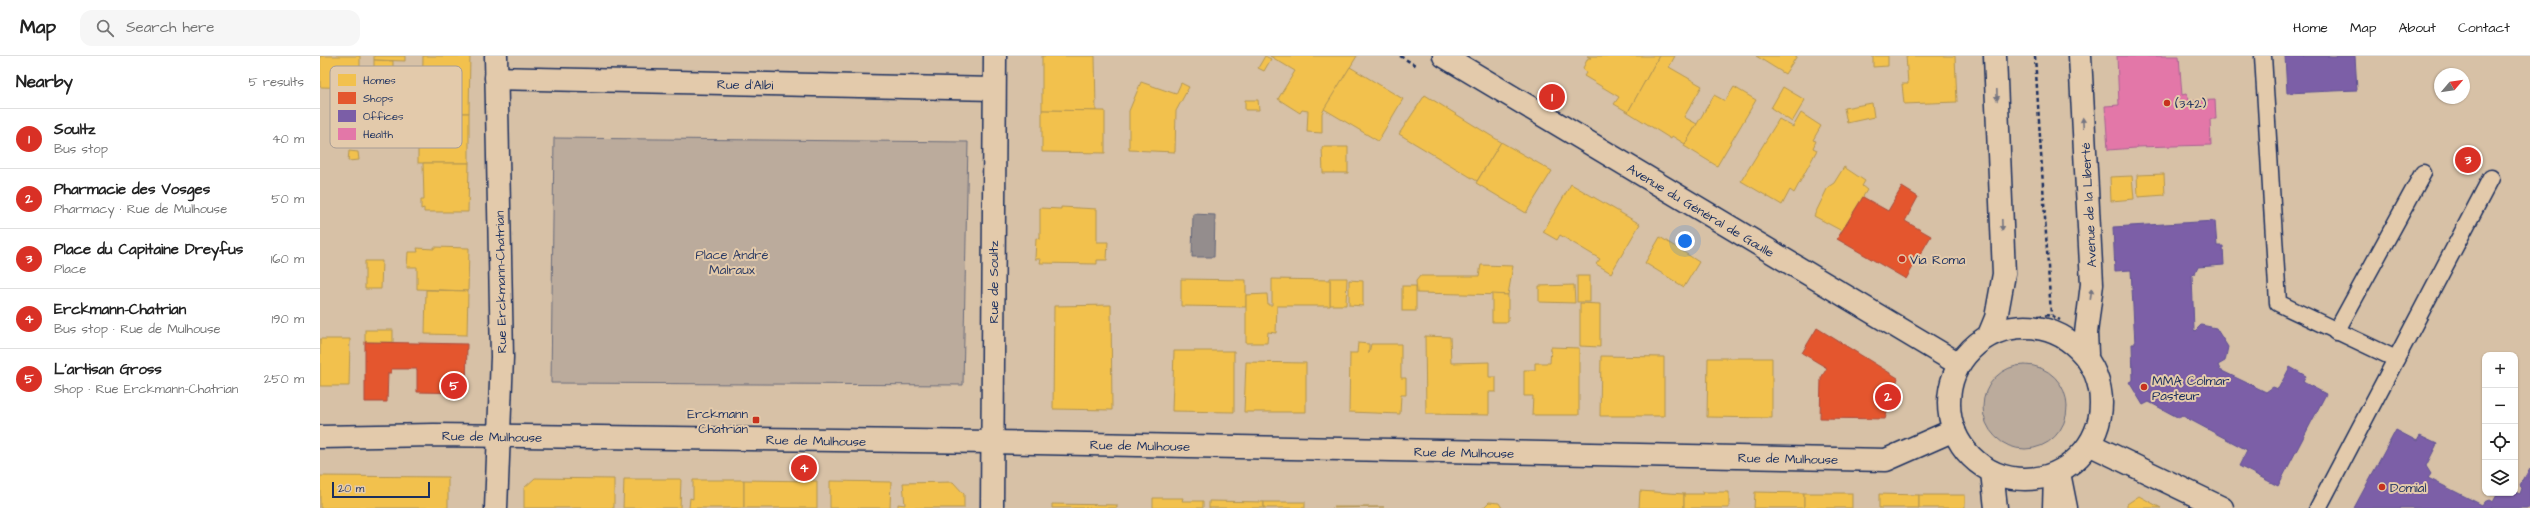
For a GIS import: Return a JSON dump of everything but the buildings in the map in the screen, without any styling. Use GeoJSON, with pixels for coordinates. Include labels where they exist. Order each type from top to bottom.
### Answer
{"type":"FeatureCollection","features":[{"type":"Feature","properties":{"kind":"street","name":"Rue Erckmann-Chatrian"},"geometry":{"type":"LineString","coordinates":[[496,56],[502,357],[496,508]]}},
{"type":"Feature","properties":{"kind":"street","name":"Rue de Soultz"},"geometry":{"type":"LineString","coordinates":[[992,508],[995,56]]}},
{"type":"Feature","properties":{"kind":"street","name":"Avenue du Général de Gaulle"},"geometry":{"type":"LineString","coordinates":[[1444,56],[1959,364]]}},
{"type":"Feature","properties":{"kind":"street"},"geometry":{"type":"LineString","coordinates":[[1995,56],[2004,274],[1996,318],[1988,335],[1971,348],[1959,364],[1950,386],[1949,408],[1954,430],[1980,465],[1992,472],[2022,480],[2056,475],[2091,445],[2222,508]]}},
{"type":"Feature","properties":{"kind":"street","name":"Avenue de la Liberté"},"geometry":{"type":"LineString","coordinates":[[2080,56],[2092,284],[2086,333],[2087,354],[2104,399],[2091,445]]}},
{"type":"Feature","properties":{"kind":"street","name":"Rue d'Albi"},"geometry":{"type":"LineString","coordinates":[[496,78],[994,89]]}},
{"type":"Feature","properties":{"kind":"street"},"geometry":{"type":"LineString","coordinates":[[1988,335],[2041,326],[2087,354]]}},
{"type":"Feature","properties":{"kind":"street","name":"Rue de Mulhouse"},"geometry":{"type":"LineString","coordinates":[[320,437],[500,436],[992,442],[1886,460],[1954,430]]}},
{"type":"Feature","properties":{"kind":"street"},"geometry":{"type":"LineString","coordinates":[[1992,472],[1996,508]]}},
{"type":"Feature","properties":{"kind":"street"},"geometry":{"type":"LineString","coordinates":[[2056,475],[2066,508]]}},
{"type":"Feature","properties":{"kind":"lane"},"geometry":{"type":"LineString","coordinates":[[2263,56],[2278,303],[2336,332],[2396,359]]}},
{"type":"Feature","properties":{"kind":"lane"},"geometry":{"type":"LineString","coordinates":[[2336,332],[2423,173]]}},
{"type":"Feature","properties":{"kind":"lane"},"geometry":{"type":"LineString","coordinates":[[2318,508],[2491,178]]}},
{"type":"Feature","properties":{"kind":"lane"},"geometry":{"type":"LineString","coordinates":[[2051,508],[2056,475]]}},
{"type":"Feature","properties":{"kind":"path"},"geometry":{"type":"LineString","coordinates":[[2034,56],[2051,315]]}},
{"type":"Feature","properties":{"kind":"green space","name":"Place André Malraux"},"geometry":{"type":"Polygon","coordinates":[[[554,138],[968,142],[963,385],[551,383],[554,138]]]}},
{"type":"Feature","properties":{"kind":"green space"},"geometry":{"type":"Polygon","coordinates":[[[2025,365],[2041,368],[2055,377],[2064,391],[2067,407],[2064,423],[2055,437],[2041,446],[2025,449],[2009,446],[1995,437],[1986,423],[1983,407],[1986,391],[1995,377],[2009,368],[2025,365]]]}},
{"type":"Feature","properties":{"kind":"shaded area"},"geometry":{"type":"Polygon","coordinates":[[[1193,214],[1215,215],[1214,257],[1192,257],[1193,214]]]}},
{"type":"Feature","properties":{"kind":"place","name":"Soultz"},"geometry":{"type":"Point","coordinates":[1552,97]}},
{"type":"Feature","properties":{"kind":"place","name":"(342)"},"geometry":{"type":"Point","coordinates":[2167,103]}},
{"type":"Feature","properties":{"kind":"place","name":"Place du Capitaine Dreyfus"},"geometry":{"type":"Point","coordinates":[2468,160]}},
{"type":"Feature","properties":{"kind":"place","name":"Via Roma"},"geometry":{"type":"Point","coordinates":[1902,259]}},
{"type":"Feature","properties":{"kind":"place","name":"L'artisan Gross"},"geometry":{"type":"Point","coordinates":[454,386]}},
{"type":"Feature","properties":{"kind":"place","name":"MMA Colmar Pasteur"},"geometry":{"type":"Point","coordinates":[2144,387]}},
{"type":"Feature","properties":{"kind":"place","name":"Pharmacie des Vosges"},"geometry":{"type":"Point","coordinates":[1888,397]}},
{"type":"Feature","properties":{"kind":"place","name":"Erckmann Chatrian"},"geometry":{"type":"Point","coordinates":[756,420]}},
{"type":"Feature","properties":{"kind":"place","name":"Erckmann-Chatrian"},"geometry":{"type":"Point","coordinates":[804,468]}},
{"type":"Feature","properties":{"kind":"place","name":"Domial"},"geometry":{"type":"Point","coordinates":[2382,487]}}]}
